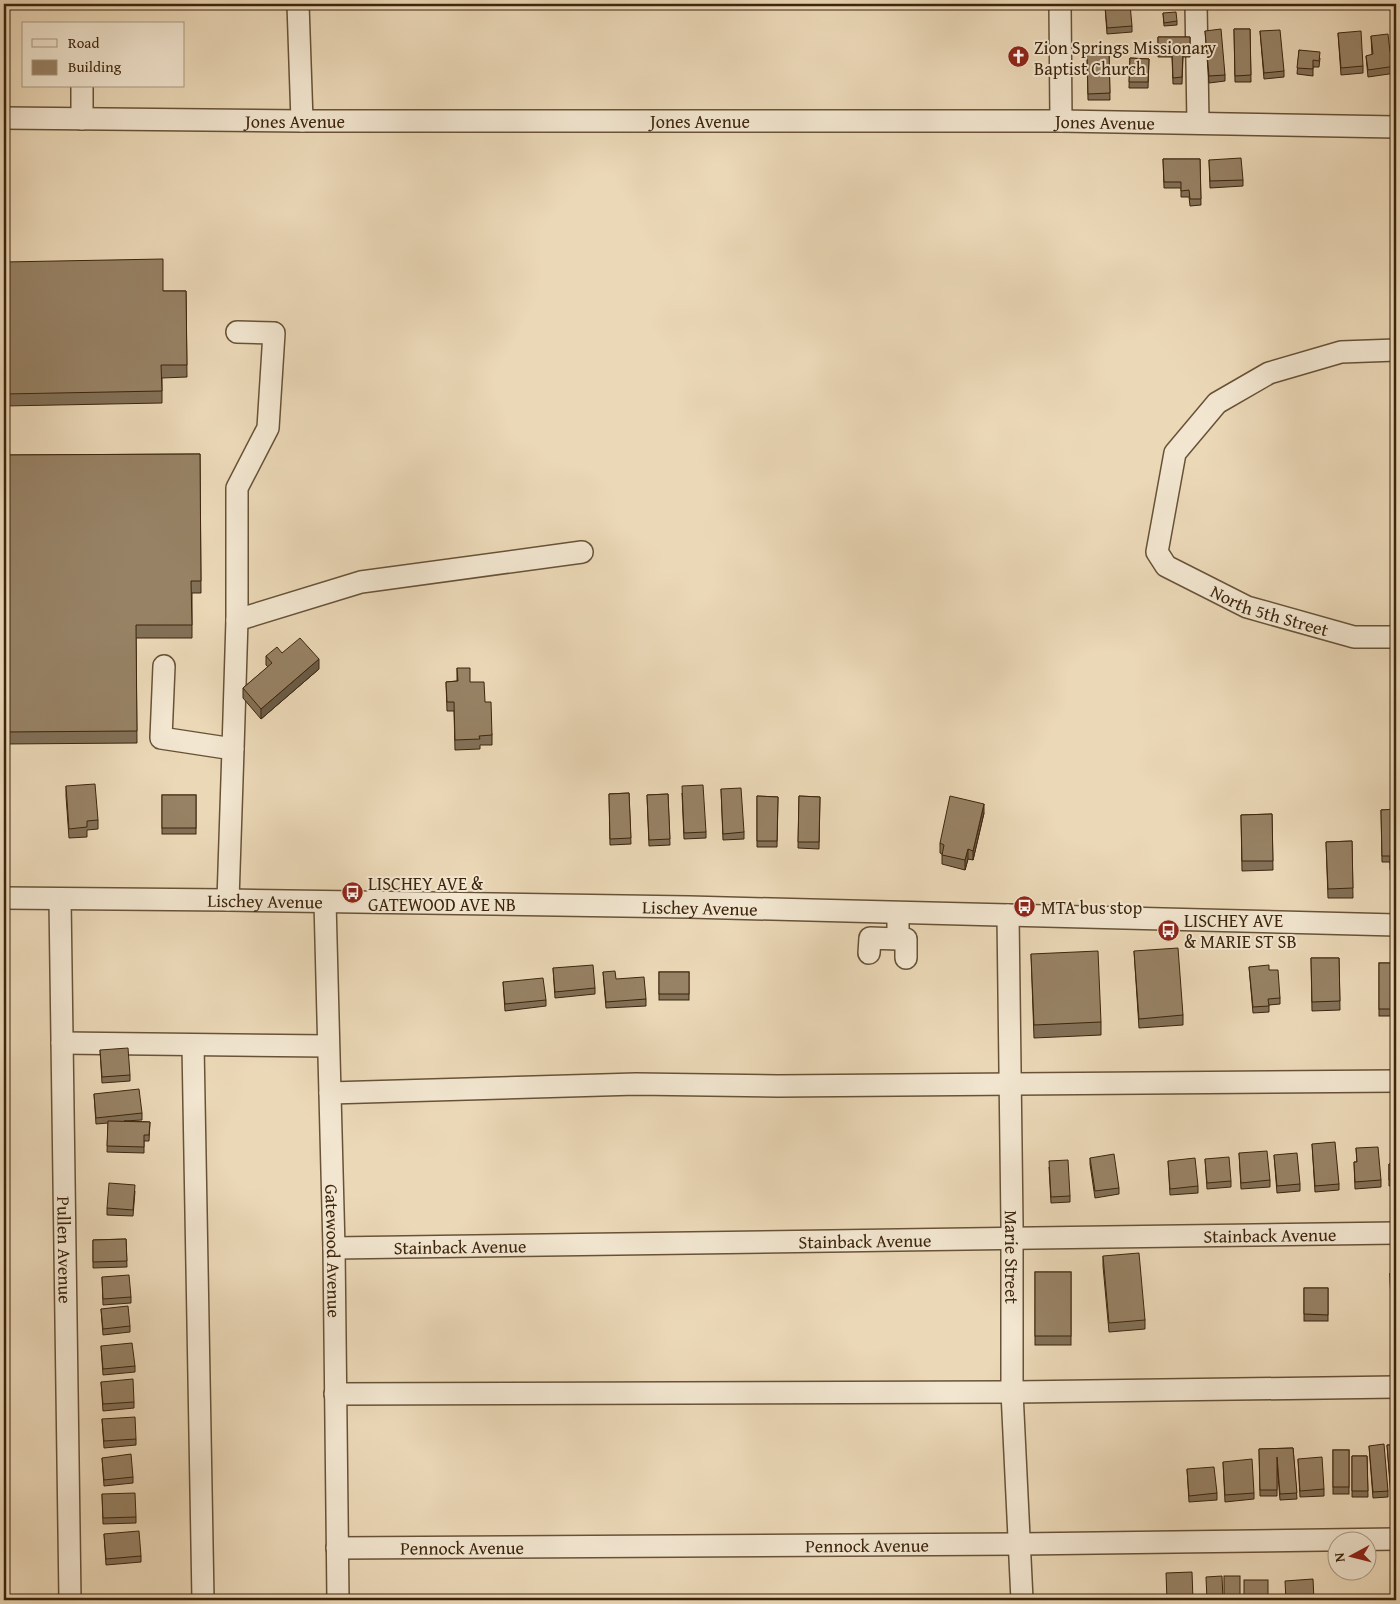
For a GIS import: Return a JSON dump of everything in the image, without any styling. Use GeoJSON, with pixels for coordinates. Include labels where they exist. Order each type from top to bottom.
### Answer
{"type":"FeatureCollection","features":[{"type":"Feature","properties":{"kind":"street"},"geometry":{"type":"LineString","coordinates":[[298,4],[302,121]]}},
{"type":"Feature","properties":{"kind":"street"},"geometry":{"type":"LineString","coordinates":[[1060,4],[1061,121]]}},
{"type":"Feature","properties":{"kind":"street"},"geometry":{"type":"LineString","coordinates":[[1196,4],[1198,123]]}},
{"type":"Feature","properties":{"kind":"street"},"geometry":{"type":"LineString","coordinates":[[82,88],[82,118]]}},
{"type":"Feature","properties":{"kind":"street","name":"Jones Avenue"},"geometry":{"type":"LineString","coordinates":[[4,118],[302,121],[1061,121],[1396,126]]}},
{"type":"Feature","properties":{"kind":"street"},"geometry":{"type":"LineString","coordinates":[[228,900],[238,620],[237,488],[268,428],[274,333],[237,332]]}},
{"type":"Feature","properties":{"kind":"street","name":"North 5th Street"},"geometry":{"type":"LineString","coordinates":[[1396,350],[1340,352],[1269,373],[1217,404],[1175,453],[1157,552],[1166,566],[1247,607],[1354,638],[1396,637]]}},
{"type":"Feature","properties":{"kind":"street"},"geometry":{"type":"LineString","coordinates":[[238,620],[361,582],[582,552]]}},
{"type":"Feature","properties":{"kind":"street"},"geometry":{"type":"LineString","coordinates":[[164,666],[161,738],[233,749]]}},
{"type":"Feature","properties":{"kind":"street","name":"Lischey Avenue"},"geometry":{"type":"LineString","coordinates":[[4,898],[670,906],[1396,925]]}},
{"type":"Feature","properties":{"kind":"street","name":"Pullen Avenue"},"geometry":{"type":"LineString","coordinates":[[60,899],[70,1600]]}},
{"type":"Feature","properties":{"kind":"street","name":"Gatewood Avenue"},"geometry":{"type":"LineString","coordinates":[[325,902],[334,1248],[338,1600]]}},
{"type":"Feature","properties":{"kind":"street"},"geometry":{"type":"LineString","coordinates":[[889,949],[898,913]]}},
{"type":"Feature","properties":{"kind":"street","name":"Marie Street"},"geometry":{"type":"LineString","coordinates":[[1008,915],[1011,1085],[1012,1392],[1022,1600]]}},
{"type":"Feature","properties":{"kind":"street"},"geometry":{"type":"LineString","coordinates":[[62,1043],[328,1046]]}},
{"type":"Feature","properties":{"kind":"street"},"geometry":{"type":"LineString","coordinates":[[193,1045],[203,1600]]}},
{"type":"Feature","properties":{"kind":"street"},"geometry":{"type":"LineString","coordinates":[[330,1092],[636,1084],[778,1086],[1396,1081]]}},
{"type":"Feature","properties":{"kind":"street","name":"Stainback Avenue"},"geometry":{"type":"LineString","coordinates":[[334,1248],[1396,1233]]}},
{"type":"Feature","properties":{"kind":"street"},"geometry":{"type":"LineString","coordinates":[[336,1394],[1012,1392],[1396,1387]]}},
{"type":"Feature","properties":{"kind":"street","name":"Pennock Avenue"},"geometry":{"type":"LineString","coordinates":[[337,1548],[1020,1544],[1396,1539]]}},
{"type":"Feature","properties":{"kind":"building"},"geometry":{"type":"Polygon","coordinates":[[[1130,4],[1132,26],[1107,28],[1105,6],[1130,4]]]}},
{"type":"Feature","properties":{"kind":"building"},"geometry":{"type":"Polygon","coordinates":[[[1176,12],[1177,21],[1164,23],[1163,13],[1176,12]]]}},
{"type":"Feature","properties":{"kind":"building"},"geometry":{"type":"Polygon","coordinates":[[[1221,29],[1225,75],[1209,76],[1205,31],[1221,29]]]}},
{"type":"Feature","properties":{"kind":"building"},"geometry":{"type":"Polygon","coordinates":[[[1234,29],[1250,29],[1251,75],[1235,76],[1234,29]]]}},
{"type":"Feature","properties":{"kind":"building"},"geometry":{"type":"Polygon","coordinates":[[[1280,30],[1284,71],[1264,73],[1260,31],[1280,30]]]}},
{"type":"Feature","properties":{"kind":"building"},"geometry":{"type":"Polygon","coordinates":[[[1361,31],[1363,66],[1341,68],[1338,33],[1361,31]]]}},
{"type":"Feature","properties":{"kind":"building"},"geometry":{"type":"Polygon","coordinates":[[[1388,34],[1390,52],[1396,51],[1396,66],[1368,70],[1366,56],[1373,54],[1371,36],[1388,34]]]}},
{"type":"Feature","properties":{"kind":"building"},"geometry":{"type":"Polygon","coordinates":[[[1158,37],[1190,37],[1190,51],[1183,51],[1182,77],[1173,78],[1172,50],[1158,51],[1158,37]]]}},
{"type":"Feature","properties":{"kind":"building"},"geometry":{"type":"Polygon","coordinates":[[[1299,50],[1320,52],[1319,61],[1313,60],[1313,69],[1297,68],[1299,50]]]}},
{"type":"Feature","properties":{"kind":"building"},"geometry":{"type":"Polygon","coordinates":[[[1109,52],[1110,93],[1088,94],[1087,53],[1109,52]]]}},
{"type":"Feature","properties":{"kind":"building"},"geometry":{"type":"Polygon","coordinates":[[[1130,58],[1149,59],[1148,82],[1129,82],[1130,58]]]}},
{"type":"Feature","properties":{"kind":"building"},"geometry":{"type":"Polygon","coordinates":[[[1241,158],[1243,180],[1210,181],[1209,160],[1241,158]]]}},
{"type":"Feature","properties":{"kind":"building"},"geometry":{"type":"Polygon","coordinates":[[[1163,159],[1200,159],[1201,199],[1190,199],[1189,190],[1181,191],[1181,182],[1164,182],[1163,159]]]}},
{"type":"Feature","properties":{"kind":"building"},"geometry":{"type":"Polygon","coordinates":[[[163,259],[163,291],[186,291],[187,365],[161,365],[162,391],[4,394],[4,262],[163,259]]]}},
{"type":"Feature","properties":{"kind":"building"},"geometry":{"type":"Polygon","coordinates":[[[200,454],[201,581],[191,581],[192,625],[136,625],[137,731],[4,732],[4,455],[200,454]]]}},
{"type":"Feature","properties":{"kind":"building"},"geometry":{"type":"Polygon","coordinates":[[[300,638],[319,659],[261,709],[243,688],[272,663],[266,656],[277,647],[282,653],[300,638]]]}},
{"type":"Feature","properties":{"kind":"building"},"geometry":{"type":"Polygon","coordinates":[[[457,668],[470,668],[470,682],[484,682],[485,702],[491,702],[492,735],[479,736],[480,739],[455,740],[454,702],[447,702],[446,682],[458,681],[457,668]]]}},
{"type":"Feature","properties":{"kind":"building"},"geometry":{"type":"Polygon","coordinates":[[[95,784],[98,820],[87,821],[87,827],[69,829],[66,786],[95,784]]]}},
{"type":"Feature","properties":{"kind":"building"},"geometry":{"type":"Polygon","coordinates":[[[703,785],[706,832],[684,833],[682,786],[703,785]]]}},
{"type":"Feature","properties":{"kind":"building"},"geometry":{"type":"Polygon","coordinates":[[[741,788],[744,832],[723,834],[721,789],[741,788]]]}},
{"type":"Feature","properties":{"kind":"building"},"geometry":{"type":"Polygon","coordinates":[[[629,793],[631,838],[610,839],[609,794],[629,793]]]}},
{"type":"Feature","properties":{"kind":"building"},"geometry":{"type":"Polygon","coordinates":[[[668,794],[670,839],[649,840],[647,795],[668,794]]]}},
{"type":"Feature","properties":{"kind":"building"},"geometry":{"type":"Polygon","coordinates":[[[162,795],[196,795],[196,828],[162,828],[162,795]]]}},
{"type":"Feature","properties":{"kind":"building"},"geometry":{"type":"Polygon","coordinates":[[[757,796],[778,797],[777,841],[757,841],[757,796]]]}},
{"type":"Feature","properties":{"kind":"building"},"geometry":{"type":"Polygon","coordinates":[[[799,796],[820,797],[819,842],[798,842],[799,796]]]}},
{"type":"Feature","properties":{"kind":"building"},"geometry":{"type":"Polygon","coordinates":[[[950,796],[984,804],[973,851],[968,849],[965,860],[942,855],[944,845],[940,843],[950,796]]]}},
{"type":"Feature","properties":{"kind":"building"},"geometry":{"type":"Polygon","coordinates":[[[1396,809],[1396,864],[1390,864],[1390,856],[1382,856],[1381,810],[1396,809]]]}},
{"type":"Feature","properties":{"kind":"building"},"geometry":{"type":"Polygon","coordinates":[[[1272,814],[1273,861],[1242,861],[1241,815],[1272,814]]]}},
{"type":"Feature","properties":{"kind":"building"},"geometry":{"type":"Polygon","coordinates":[[[1352,841],[1353,888],[1328,889],[1326,842],[1352,841]]]}},
{"type":"Feature","properties":{"kind":"building"},"geometry":{"type":"Polygon","coordinates":[[[1178,948],[1183,1015],[1139,1019],[1134,951],[1178,948]]]}},
{"type":"Feature","properties":{"kind":"building"},"geometry":{"type":"Polygon","coordinates":[[[1098,951],[1101,1022],[1034,1025],[1031,954],[1098,951]]]}},
{"type":"Feature","properties":{"kind":"building"},"geometry":{"type":"Polygon","coordinates":[[[1311,958],[1339,958],[1340,1001],[1312,1002],[1311,958]]]}},
{"type":"Feature","properties":{"kind":"building"},"geometry":{"type":"Polygon","coordinates":[[[1379,963],[1395,963],[1395,1009],[1379,1009],[1379,963]]]}},
{"type":"Feature","properties":{"kind":"building"},"geometry":{"type":"Polygon","coordinates":[[[593,965],[595,988],[555,992],[553,968],[593,965]]]}},
{"type":"Feature","properties":{"kind":"building"},"geometry":{"type":"Polygon","coordinates":[[[1269,965],[1269,970],[1278,970],[1280,998],[1268,999],[1269,1006],[1253,1007],[1249,967],[1269,965]]]}},
{"type":"Feature","properties":{"kind":"building"},"geometry":{"type":"Polygon","coordinates":[[[615,971],[616,979],[644,977],[646,999],[606,1002],[603,972],[615,971]]]}},
{"type":"Feature","properties":{"kind":"building"},"geometry":{"type":"Polygon","coordinates":[[[659,972],[689,972],[689,994],[659,994],[659,972]]]}},
{"type":"Feature","properties":{"kind":"building"},"geometry":{"type":"Polygon","coordinates":[[[543,978],[546,1000],[505,1004],[503,982],[543,978]]]}},
{"type":"Feature","properties":{"kind":"building"},"geometry":{"type":"Polygon","coordinates":[[[128,1048],[130,1075],[102,1077],[100,1050],[128,1048]]]}},
{"type":"Feature","properties":{"kind":"building"},"geometry":{"type":"Polygon","coordinates":[[[139,1089],[142,1113],[96,1118],[94,1094],[139,1089]]]}},
{"type":"Feature","properties":{"kind":"building"},"geometry":{"type":"Polygon","coordinates":[[[108,1121],[150,1122],[149,1135],[144,1135],[144,1147],[107,1146],[108,1121]]]}},
{"type":"Feature","properties":{"kind":"building"},"geometry":{"type":"Polygon","coordinates":[[[1392,1136],[1396,1136],[1396,1179],[1389,1180],[1389,1164],[1394,1164],[1392,1136]]]}},
{"type":"Feature","properties":{"kind":"building"},"geometry":{"type":"Polygon","coordinates":[[[1335,1142],[1339,1184],[1315,1186],[1312,1144],[1335,1142]]]}},
{"type":"Feature","properties":{"kind":"building"},"geometry":{"type":"Polygon","coordinates":[[[1378,1147],[1381,1180],[1355,1182],[1354,1162],[1357,1162],[1356,1148],[1378,1147]]]}},
{"type":"Feature","properties":{"kind":"building"},"geometry":{"type":"Polygon","coordinates":[[[1267,1151],[1270,1180],[1241,1183],[1239,1153],[1267,1151]]]}},
{"type":"Feature","properties":{"kind":"building"},"geometry":{"type":"Polygon","coordinates":[[[1297,1153],[1300,1184],[1277,1186],[1274,1155],[1297,1153]]]}},
{"type":"Feature","properties":{"kind":"building"},"geometry":{"type":"Polygon","coordinates":[[[1114,1154],[1119,1188],[1095,1191],[1090,1158],[1114,1154]]]}},
{"type":"Feature","properties":{"kind":"building"},"geometry":{"type":"Polygon","coordinates":[[[1229,1157],[1231,1181],[1207,1183],[1205,1159],[1229,1157]]]}},
{"type":"Feature","properties":{"kind":"building"},"geometry":{"type":"Polygon","coordinates":[[[1195,1158],[1198,1186],[1170,1189],[1168,1161],[1195,1158]]]}},
{"type":"Feature","properties":{"kind":"building"},"geometry":{"type":"Polygon","coordinates":[[[1068,1160],[1070,1196],[1051,1197],[1049,1161],[1068,1160]]]}},
{"type":"Feature","properties":{"kind":"building"},"geometry":{"type":"Polygon","coordinates":[[[109,1183],[135,1185],[133,1210],[107,1208],[109,1183]]]}},
{"type":"Feature","properties":{"kind":"building"},"geometry":{"type":"Polygon","coordinates":[[[126,1239],[127,1261],[93,1262],[93,1240],[126,1239]]]}},
{"type":"Feature","properties":{"kind":"building"},"geometry":{"type":"Polygon","coordinates":[[[1139,1253],[1145,1320],[1109,1323],[1103,1256],[1139,1253]]]}},
{"type":"Feature","properties":{"kind":"building"},"geometry":{"type":"Polygon","coordinates":[[[1035,1272],[1071,1272],[1071,1336],[1035,1336],[1035,1272]]]}},
{"type":"Feature","properties":{"kind":"building"},"geometry":{"type":"Polygon","coordinates":[[[1390,1273],[1396,1273],[1396,1303],[1391,1303],[1390,1273]]]}},
{"type":"Feature","properties":{"kind":"building"},"geometry":{"type":"Polygon","coordinates":[[[129,1275],[131,1297],[103,1299],[102,1277],[129,1275]]]}},
{"type":"Feature","properties":{"kind":"building"},"geometry":{"type":"Polygon","coordinates":[[[1304,1288],[1328,1288],[1328,1315],[1304,1314],[1304,1288]]]}},
{"type":"Feature","properties":{"kind":"building"},"geometry":{"type":"Polygon","coordinates":[[[128,1306],[130,1326],[103,1329],[101,1309],[128,1306]]]}},
{"type":"Feature","properties":{"kind":"building"},"geometry":{"type":"Polygon","coordinates":[[[132,1343],[135,1366],[103,1369],[101,1346],[132,1343]]]}},
{"type":"Feature","properties":{"kind":"building"},"geometry":{"type":"Polygon","coordinates":[[[133,1379],[134,1402],[103,1404],[101,1382],[133,1379]]]}},
{"type":"Feature","properties":{"kind":"building"},"geometry":{"type":"Polygon","coordinates":[[[135,1417],[136,1439],[104,1441],[102,1419],[135,1417]]]}},
{"type":"Feature","properties":{"kind":"building"},"geometry":{"type":"Polygon","coordinates":[[[1384,1444],[1388,1491],[1373,1492],[1369,1446],[1384,1444]]]}},
{"type":"Feature","properties":{"kind":"building"},"geometry":{"type":"Polygon","coordinates":[[[1387,1445],[1396,1445],[1396,1492],[1391,1492],[1387,1445]]]}},
{"type":"Feature","properties":{"kind":"building"},"geometry":{"type":"Polygon","coordinates":[[[1293,1448],[1297,1493],[1280,1494],[1277,1457],[1277,1490],[1260,1490],[1259,1449],[1293,1448]]]}},
{"type":"Feature","properties":{"kind":"building"},"geometry":{"type":"Polygon","coordinates":[[[1333,1450],[1349,1450],[1349,1487],[1333,1487],[1333,1450]]]}},
{"type":"Feature","properties":{"kind":"building"},"geometry":{"type":"Polygon","coordinates":[[[131,1454],[133,1477],[104,1480],[102,1458],[131,1454]]]}},
{"type":"Feature","properties":{"kind":"building"},"geometry":{"type":"Polygon","coordinates":[[[1352,1456],[1367,1456],[1368,1491],[1352,1491],[1352,1456]]]}},
{"type":"Feature","properties":{"kind":"building"},"geometry":{"type":"Polygon","coordinates":[[[1322,1457],[1324,1489],[1300,1491],[1298,1459],[1322,1457]]]}},
{"type":"Feature","properties":{"kind":"building"},"geometry":{"type":"Polygon","coordinates":[[[1252,1459],[1254,1493],[1225,1495],[1223,1462],[1252,1459]]]}},
{"type":"Feature","properties":{"kind":"building"},"geometry":{"type":"Polygon","coordinates":[[[1214,1467],[1217,1493],[1189,1496],[1187,1469],[1214,1467]]]}},
{"type":"Feature","properties":{"kind":"building"},"geometry":{"type":"Polygon","coordinates":[[[135,1493],[136,1517],[103,1518],[102,1494],[135,1493]]]}},
{"type":"Feature","properties":{"kind":"building"},"geometry":{"type":"Polygon","coordinates":[[[139,1531],[141,1556],[106,1559],[104,1534],[139,1531]]]}},
{"type":"Feature","properties":{"kind":"building"},"geometry":{"type":"Polygon","coordinates":[[[1192,1572],[1193,1600],[1167,1600],[1166,1573],[1192,1572]]]}},
{"type":"Feature","properties":{"kind":"building"},"geometry":{"type":"Polygon","coordinates":[[[1222,1576],[1223,1600],[1207,1600],[1206,1577],[1222,1576]]]}},
{"type":"Feature","properties":{"kind":"building"},"geometry":{"type":"Polygon","coordinates":[[[1224,1576],[1240,1576],[1240,1600],[1224,1600],[1224,1576]]]}},
{"type":"Feature","properties":{"kind":"building"},"geometry":{"type":"Polygon","coordinates":[[[1313,1579],[1314,1600],[1286,1600],[1285,1581],[1313,1579]]]}},
{"type":"Feature","properties":{"kind":"building"},"geometry":{"type":"Polygon","coordinates":[[[1244,1580],[1268,1580],[1268,1600],[1244,1600],[1244,1580]]]}},
{"type":"Feature","properties":{"kind":"place","name":"Zion Springs Missionary Baptist Church"},"geometry":{"type":"Point","coordinates":[1018,57]}},
{"type":"Feature","properties":{"kind":"place","name":"LISCHEY AVE & GATEWOOD AVE NB"},"geometry":{"type":"Point","coordinates":[352,893]}},
{"type":"Feature","properties":{"kind":"place","name":"MTA bus stop"},"geometry":{"type":"Point","coordinates":[1025,907]}},
{"type":"Feature","properties":{"kind":"place","name":"LISCHEY AVE & MARIE ST SB"},"geometry":{"type":"Point","coordinates":[1168,930]}}]}
